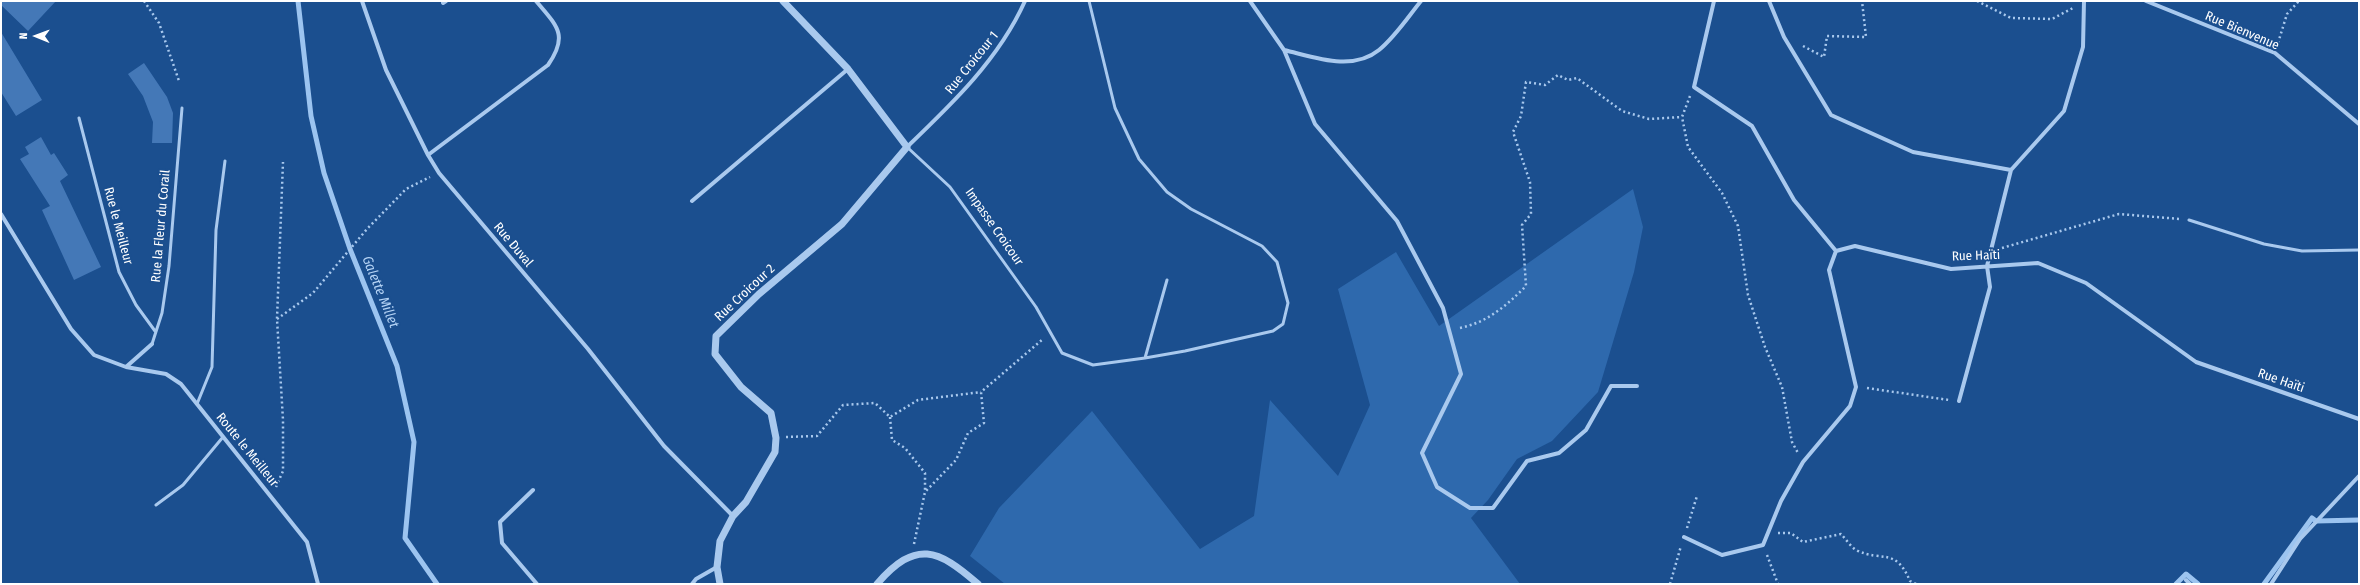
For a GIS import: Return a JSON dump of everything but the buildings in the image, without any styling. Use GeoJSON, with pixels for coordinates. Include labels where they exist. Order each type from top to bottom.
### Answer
{"type":"FeatureCollection","features":[{"type":"Feature","properties":{"kind":"street","name":"Rue Duval"},"geometry":{"type":"LineString","coordinates":[[362,1],[386,70],[428,155],[439,173],[588,349],[664,446],[733,516]]}},
{"type":"Feature","properties":{"kind":"street"},"geometry":{"type":"LineString","coordinates":[[428,155],[548,65],[558,51],[560,38],[554,23],[536,1]]}},
{"type":"Feature","properties":{"kind":"street","name":"Impasse Croicour"},"geometry":{"type":"LineString","coordinates":[[783,1],[848,69],[908,147]]}},
{"type":"Feature","properties":{"kind":"street","name":"Rue Croicour 1"},"geometry":{"type":"LineString","coordinates":[[908,147],[965,91],[1013,27],[1025,1]]}},
{"type":"Feature","properties":{"kind":"street"},"geometry":{"type":"LineString","coordinates":[[1250,1],[1284,50],[1315,124],[1397,221],[1442,308],[1461,374],[1422,453],[1437,487],[1470,508],[1493,508],[1527,461],[1559,453],[1586,430],[1611,386],[1637,386]]}},
{"type":"Feature","properties":{"kind":"street"},"geometry":{"type":"LineString","coordinates":[[1284,50],[1331,61],[1357,61],[1379,50],[1421,1]]}},
{"type":"Feature","properties":{"kind":"street"},"geometry":{"type":"LineString","coordinates":[[1684,537],[1722,555],[1763,544],[1781,501],[1803,462],[1850,406],[1856,387],[1829,270],[1836,251],[1794,200],[1752,126],[1694,87],[1714,1]]}},
{"type":"Feature","properties":{"kind":"street"},"geometry":{"type":"LineString","coordinates":[[1769,1],[1784,37],[1831,115],[1913,152],[2011,170]]}},
{"type":"Feature","properties":{"kind":"street","name":"Rue Bienvenue"},"geometry":{"type":"LineString","coordinates":[[2146,1],[2275,54],[2359,124]]}},
{"type":"Feature","properties":{"kind":"street"},"geometry":{"type":"LineString","coordinates":[[1959,401],[1990,287],[1987,266],[2011,170],[2064,111],[2083,47],[2084,2]]}},
{"type":"Feature","properties":{"kind":"street"},"geometry":{"type":"LineString","coordinates":[[692,201],[848,69]]}},
{"type":"Feature","properties":{"kind":"street","name":"Rue Croicour 2"},"geometry":{"type":"LineString","coordinates":[[720,584],[717,567],[720,541],[733,516],[746,502],[775,452],[776,438],[771,413],[741,387],[715,354],[716,336],[759,294],[842,224],[908,147]]}},
{"type":"Feature","properties":{"kind":"street"},"geometry":{"type":"LineString","coordinates":[[1,214],[71,329],[94,355],[126,367],[152,344]]}},
{"type":"Feature","properties":{"kind":"street","name":"Rue Haïti"},"geometry":{"type":"LineString","coordinates":[[1836,251],[1855,246],[1952,269],[2038,263],[2086,283],[2196,362],[2359,418]]}},
{"type":"Feature","properties":{"kind":"street","name":"Route le Meilleur"},"geometry":{"type":"LineString","coordinates":[[126,367],[166,374],[181,384],[307,542],[318,584]]}},
{"type":"Feature","properties":{"kind":"street"},"geometry":{"type":"LineString","coordinates":[[2271,584],[2300,539],[2359,476]]}},
{"type":"Feature","properties":{"kind":"street"},"geometry":{"type":"LineString","coordinates":[[533,490],[500,522],[502,543],[537,584]]}},
{"type":"Feature","properties":{"kind":"street"},"geometry":{"type":"LineString","coordinates":[[877,584],[887,572],[912,554],[930,554],[954,563],[978,584]]}},
{"type":"Feature","properties":{"kind":"street"},"geometry":{"type":"LineString","coordinates":[[692,584],[696,579],[717,567]]}},
{"type":"Feature","properties":{"kind":"street"},"geometry":{"type":"LineString","coordinates":[[2186,580],[2190,584]]}},
{"type":"Feature","properties":{"kind":"lane","name":"Impasse Croicour"},"geometry":{"type":"LineString","coordinates":[[908,147],[950,187],[1036,307],[1062,353],[1094,365],[1185,351],[1273,331],[1283,324],[1288,303],[1277,262],[1262,246],[1191,208],[1173,196],[1139,159],[1115,108],[1089,1]]}},
{"type":"Feature","properties":{"kind":"lane","name":"Rue la Fleur du Corail"},"geometry":{"type":"LineString","coordinates":[[152,344],[162,313],[169,266],[182,108]]}},
{"type":"Feature","properties":{"kind":"lane","name":"Rue le Meilleur"},"geometry":{"type":"LineString","coordinates":[[79,118],[119,272],[136,305],[156,331]]}},
{"type":"Feature","properties":{"kind":"lane"},"geometry":{"type":"LineString","coordinates":[[196,404],[212,366],[216,230],[225,161]]}},
{"type":"Feature","properties":{"kind":"lane"},"geometry":{"type":"LineString","coordinates":[[2189,220],[2264,244],[2302,251],[2359,250]]}},
{"type":"Feature","properties":{"kind":"lane"},"geometry":{"type":"LineString","coordinates":[[1145,358],[1167,280]]}},
{"type":"Feature","properties":{"kind":"lane"},"geometry":{"type":"LineString","coordinates":[[156,505],[183,485],[223,437]]}},
{"type":"Feature","properties":{"kind":"path"},"geometry":{"type":"LineString","coordinates":[[144,1],[159,23],[179,81]]}},
{"type":"Feature","properties":{"kind":"path"},"geometry":{"type":"LineString","coordinates":[[1784,37],[1824,57],[1827,36],[1866,37],[1862,1]]}},
{"type":"Feature","properties":{"kind":"path"},"geometry":{"type":"LineString","coordinates":[[1977,1],[2011,18],[2052,19],[2084,2]]}},
{"type":"Feature","properties":{"kind":"path"},"geometry":{"type":"LineString","coordinates":[[2275,54],[2287,14],[2299,1]]}},
{"type":"Feature","properties":{"kind":"path"},"geometry":{"type":"LineString","coordinates":[[1449,330],[1477,324],[1504,308],[1526,286],[1522,225],[1531,214],[1530,182],[1513,132],[1521,116],[1526,82],[1544,86],[1558,75],[1568,80],[1577,78],[1622,111],[1650,119],[1682,117]]}},
{"type":"Feature","properties":{"kind":"path"},"geometry":{"type":"LineString","coordinates":[[1694,87],[1682,117],[1688,147],[1722,193],[1738,226],[1748,294],[1765,347],[1782,387],[1792,442],[1803,462]]}},
{"type":"Feature","properties":{"kind":"path"},"geometry":{"type":"LineString","coordinates":[[271,496],[283,471],[283,420],[276,319],[283,162]]}},
{"type":"Feature","properties":{"kind":"path"},"geometry":{"type":"LineString","coordinates":[[276,319],[313,293],[367,229],[406,189],[439,173]]}},
{"type":"Feature","properties":{"kind":"path"},"geometry":{"type":"LineString","coordinates":[[1991,251],[2119,214],[2189,220]]}},
{"type":"Feature","properties":{"kind":"path"},"geometry":{"type":"LineString","coordinates":[[890,417],[918,400],[981,392],[1051,333]]}},
{"type":"Feature","properties":{"kind":"path"},"geometry":{"type":"LineString","coordinates":[[1856,387],[1959,401]]}},
{"type":"Feature","properties":{"kind":"path"},"geometry":{"type":"LineString","coordinates":[[925,492],[956,460],[968,433],[984,423],[981,392]]}},
{"type":"Feature","properties":{"kind":"path"},"geometry":{"type":"LineString","coordinates":[[776,438],[817,436],[843,405],[875,403],[890,417],[892,440],[905,448],[925,472],[925,492],[912,554]]}},
{"type":"Feature","properties":{"kind":"path"},"geometry":{"type":"LineString","coordinates":[[1670,584],[1697,496]]}},
{"type":"Feature","properties":{"kind":"path"},"geometry":{"type":"LineString","coordinates":[[1768,533],[1791,533],[1803,542],[1841,534],[1855,550],[1897,560],[1905,570],[1910,581],[1916,584]]}},
{"type":"Feature","properties":{"kind":"path"},"geometry":{"type":"LineString","coordinates":[[1763,544],[1778,584]]}},
{"type":"Feature","properties":{"kind":"shaded area"},"geometry":{"type":"Polygon","coordinates":[[[1633,189],[1643,227],[1634,272],[1598,392],[1552,441],[1517,459],[1488,500],[1471,518],[1520,584],[1005,584],[970,556],[999,508],[1092,411],[1200,549],[1254,516],[1270,400],[1338,476],[1370,405],[1338,289],[1396,252],[1439,326],[1633,189]]]}},
{"type":"Feature","properties":{"kind":"waterway","name":"Galette Millet"},"geometry":{"type":"LineString","coordinates":[[298,1],[311,116],[324,173],[350,249],[397,366],[414,442],[405,538],[437,584]]}},
{"type":"Feature","properties":{"kind":"waterway"},"geometry":{"type":"LineString","coordinates":[[2264,584],[2312,518],[2316,521],[2359,520]]}},
{"type":"Feature","properties":{"kind":"waterway"},"geometry":{"type":"LineString","coordinates":[[2176,584],[2186,574],[2198,584]]}}]}
